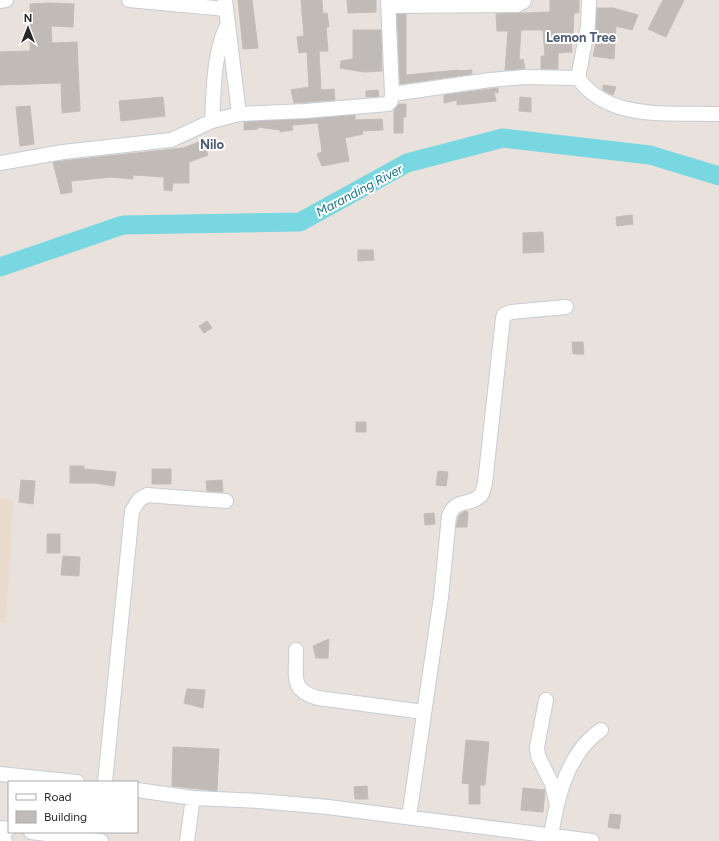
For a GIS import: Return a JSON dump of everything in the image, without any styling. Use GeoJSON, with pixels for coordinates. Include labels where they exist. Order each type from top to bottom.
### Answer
{"type":"FeatureCollection","features":[{"type":"Feature","properties":{"kind":"street"},"geometry":{"type":"LineString","coordinates":[[0,1],[6,0]]}},
{"type":"Feature","properties":{"kind":"street"},"geometry":{"type":"LineString","coordinates":[[129,0],[226,4],[239,114]]}},
{"type":"Feature","properties":{"kind":"street"},"geometry":{"type":"LineString","coordinates":[[0,162],[63,152],[171,140],[212,122],[239,114],[384,105],[391,101],[392,94],[388,3],[517,4],[523,2],[524,0]]}},
{"type":"Feature","properties":{"kind":"street"},"geometry":{"type":"LineString","coordinates":[[589,0],[588,26],[578,78],[585,88],[598,99],[626,109],[653,113],[719,114]]}},
{"type":"Feature","properties":{"kind":"street"},"geometry":{"type":"LineString","coordinates":[[212,122],[217,54],[220,39],[228,23]]}},
{"type":"Feature","properties":{"kind":"street"},"geometry":{"type":"LineString","coordinates":[[392,94],[497,79],[525,77],[578,78]]}},
{"type":"Feature","properties":{"kind":"street"},"geometry":{"type":"LineString","coordinates":[[409,816],[446,559],[449,516],[452,508],[456,504],[476,499],[481,494],[486,483],[503,318],[504,315],[511,312],[566,307]]}},
{"type":"Feature","properties":{"kind":"street"},"geometry":{"type":"LineString","coordinates":[[105,781],[132,512],[139,500],[147,495],[226,501]]}},
{"type":"Feature","properties":{"kind":"street"},"geometry":{"type":"LineString","coordinates":[[296,650],[297,683],[299,689],[305,694],[318,698],[424,712]]}},
{"type":"Feature","properties":{"kind":"street"},"geometry":{"type":"LineString","coordinates":[[546,700],[538,752],[552,784],[556,801]]}},
{"type":"Feature","properties":{"kind":"street"},"geometry":{"type":"LineString","coordinates":[[551,836],[556,801],[580,749],[601,730]]}},
{"type":"Feature","properties":{"kind":"street"},"geometry":{"type":"LineString","coordinates":[[0,774],[67,781]]}},
{"type":"Feature","properties":{"kind":"street"},"geometry":{"type":"LineString","coordinates":[[138,790],[194,798],[313,805],[409,816],[592,841]]}},
{"type":"Feature","properties":{"kind":"street"},"geometry":{"type":"LineString","coordinates":[[187,841],[194,798]]}},
{"type":"Feature","properties":{"kind":"street"},"geometry":{"type":"LineString","coordinates":[[39,833],[101,841]]}},
{"type":"Feature","properties":{"kind":"street"},"geometry":{"type":"LineString","coordinates":[[0,840],[5,841]]}},
{"type":"Feature","properties":{"kind":"shaded area"},"geometry":{"type":"Polygon","coordinates":[[[0,498],[13,500],[6,623],[0,622],[0,498]]]}},
{"type":"Feature","properties":{"kind":"building"},"geometry":{"type":"Polygon","coordinates":[[[238,0],[252,0],[258,48],[243,49],[238,0]]]}},
{"type":"Feature","properties":{"kind":"building"},"geometry":{"type":"Polygon","coordinates":[[[301,0],[322,0],[323,14],[327,13],[329,27],[326,27],[328,51],[319,51],[321,90],[334,89],[335,100],[294,103],[291,90],[309,87],[307,52],[299,53],[297,37],[304,36],[301,0]]]}},
{"type":"Feature","properties":{"kind":"building"},"geometry":{"type":"Polygon","coordinates":[[[347,0],[376,0],[376,12],[348,13],[347,0]]]}},
{"type":"Feature","properties":{"kind":"building"},"geometry":{"type":"Polygon","coordinates":[[[550,0],[579,0],[579,13],[574,13],[573,34],[571,34],[572,52],[558,53],[558,69],[541,69],[541,56],[545,56],[543,30],[521,30],[519,60],[523,59],[525,69],[505,70],[508,31],[497,31],[496,14],[550,12],[550,0]]]}},
{"type":"Feature","properties":{"kind":"building"},"geometry":{"type":"Polygon","coordinates":[[[663,0],[684,0],[666,37],[648,29],[663,0]]]}},
{"type":"Feature","properties":{"kind":"building"},"geometry":{"type":"Polygon","coordinates":[[[30,4],[74,4],[73,27],[51,26],[52,43],[77,42],[80,111],[62,113],[61,83],[0,85],[0,52],[30,51],[30,4]]]}},
{"type":"Feature","properties":{"kind":"building"},"geometry":{"type":"Polygon","coordinates":[[[597,8],[613,8],[638,15],[632,30],[616,26],[614,59],[593,56],[598,34],[595,33],[597,8]]]}},
{"type":"Feature","properties":{"kind":"building"},"geometry":{"type":"Polygon","coordinates":[[[397,14],[406,14],[406,75],[459,70],[472,70],[472,74],[400,84],[397,14]]]}},
{"type":"Feature","properties":{"kind":"building"},"geometry":{"type":"Polygon","coordinates":[[[353,30],[381,30],[382,71],[364,72],[340,68],[341,61],[353,59],[353,30]]]}},
{"type":"Feature","properties":{"kind":"building"},"geometry":{"type":"Polygon","coordinates":[[[603,85],[616,87],[613,95],[603,90],[603,85]]]}},
{"type":"Feature","properties":{"kind":"building"},"geometry":{"type":"Polygon","coordinates":[[[498,88],[498,93],[494,92],[496,101],[457,105],[457,100],[444,103],[444,95],[498,88]]]}},
{"type":"Feature","properties":{"kind":"building"},"geometry":{"type":"Polygon","coordinates":[[[378,90],[379,96],[366,97],[366,91],[378,90]]]}},
{"type":"Feature","properties":{"kind":"building"},"geometry":{"type":"Polygon","coordinates":[[[163,97],[165,116],[121,121],[119,101],[163,97]]]}},
{"type":"Feature","properties":{"kind":"building"},"geometry":{"type":"Polygon","coordinates":[[[520,97],[531,98],[531,112],[519,111],[520,97]]]}},
{"type":"Feature","properties":{"kind":"building"},"geometry":{"type":"Polygon","coordinates":[[[398,104],[406,104],[406,117],[403,117],[403,133],[394,133],[394,110],[398,104]]]}},
{"type":"Feature","properties":{"kind":"building"},"geometry":{"type":"Polygon","coordinates":[[[30,106],[34,144],[20,146],[16,107],[30,106]]]}},
{"type":"Feature","properties":{"kind":"building"},"geometry":{"type":"Polygon","coordinates":[[[355,115],[355,120],[382,119],[383,130],[362,131],[363,134],[345,138],[349,161],[322,166],[317,154],[322,152],[318,123],[292,125],[293,130],[280,132],[280,130],[258,127],[258,129],[244,130],[244,122],[355,115]]]}},
{"type":"Feature","properties":{"kind":"building"},"geometry":{"type":"Polygon","coordinates":[[[202,141],[208,155],[189,162],[189,183],[173,183],[172,191],[164,190],[164,177],[133,175],[133,179],[111,177],[71,181],[72,192],[61,194],[53,162],[183,148],[202,141]]]}},
{"type":"Feature","properties":{"kind":"building"},"geometry":{"type":"Polygon","coordinates":[[[632,215],[633,224],[617,226],[616,217],[632,215]]]}},
{"type":"Feature","properties":{"kind":"building"},"geometry":{"type":"Polygon","coordinates":[[[543,232],[544,252],[523,253],[523,233],[543,232]]]}},
{"type":"Feature","properties":{"kind":"building"},"geometry":{"type":"Polygon","coordinates":[[[358,250],[373,250],[374,260],[358,261],[358,250]]]}},
{"type":"Feature","properties":{"kind":"building"},"geometry":{"type":"Polygon","coordinates":[[[207,321],[212,328],[204,333],[199,326],[207,321]]]}},
{"type":"Feature","properties":{"kind":"building"},"geometry":{"type":"Polygon","coordinates":[[[572,342],[583,342],[584,354],[573,354],[572,342]]]}},
{"type":"Feature","properties":{"kind":"building"},"geometry":{"type":"Polygon","coordinates":[[[356,422],[366,422],[366,432],[356,432],[356,422]]]}},
{"type":"Feature","properties":{"kind":"building"},"geometry":{"type":"Polygon","coordinates":[[[70,466],[84,466],[84,469],[116,472],[114,486],[95,483],[70,483],[70,466]]]}},
{"type":"Feature","properties":{"kind":"building"},"geometry":{"type":"Polygon","coordinates":[[[152,469],[171,469],[171,484],[152,484],[152,469]]]}},
{"type":"Feature","properties":{"kind":"building"},"geometry":{"type":"Polygon","coordinates":[[[438,471],[448,472],[446,486],[436,485],[438,471]]]}},
{"type":"Feature","properties":{"kind":"building"},"geometry":{"type":"Polygon","coordinates":[[[21,480],[35,481],[33,504],[19,502],[21,480]]]}},
{"type":"Feature","properties":{"kind":"building"},"geometry":{"type":"Polygon","coordinates":[[[222,480],[223,492],[207,491],[206,481],[222,480]]]}},
{"type":"Feature","properties":{"kind":"building"},"geometry":{"type":"Polygon","coordinates":[[[465,511],[468,512],[467,527],[456,527],[459,515],[465,511]]]}},
{"type":"Feature","properties":{"kind":"building"},"geometry":{"type":"Polygon","coordinates":[[[434,513],[435,524],[425,525],[424,514],[434,513]]]}},
{"type":"Feature","properties":{"kind":"building"},"geometry":{"type":"Polygon","coordinates":[[[47,534],[60,534],[60,553],[47,553],[47,534]]]}},
{"type":"Feature","properties":{"kind":"building"},"geometry":{"type":"Polygon","coordinates":[[[63,556],[80,557],[79,576],[61,575],[63,556]]]}},
{"type":"Feature","properties":{"kind":"building"},"geometry":{"type":"Polygon","coordinates":[[[329,639],[328,658],[316,658],[313,646],[329,639]]]}},
{"type":"Feature","properties":{"kind":"building"},"geometry":{"type":"Polygon","coordinates":[[[187,689],[205,690],[203,708],[184,703],[187,689]]]}},
{"type":"Feature","properties":{"kind":"building"},"geometry":{"type":"Polygon","coordinates":[[[466,740],[489,742],[485,785],[480,785],[480,804],[469,804],[469,784],[462,783],[466,740]]]}},
{"type":"Feature","properties":{"kind":"building"},"geometry":{"type":"Polygon","coordinates":[[[173,747],[219,749],[217,791],[172,786],[173,747]]]}},
{"type":"Feature","properties":{"kind":"building"},"geometry":{"type":"Polygon","coordinates":[[[367,786],[368,799],[355,799],[354,787],[367,786]]]}},
{"type":"Feature","properties":{"kind":"building"},"geometry":{"type":"Polygon","coordinates":[[[523,788],[545,790],[543,812],[521,810],[523,788]]]}},
{"type":"Feature","properties":{"kind":"building"},"geometry":{"type":"Polygon","coordinates":[[[610,814],[621,815],[619,829],[608,827],[610,814]]]}},
{"type":"Feature","properties":{"kind":"waterway","name":"Maranding River"},"geometry":{"type":"LineString","coordinates":[[0,267],[123,225],[300,222],[407,163],[503,138],[650,155],[719,176]]}},
{"type":"Feature","properties":{"kind":"district","name":"Lemon Tree"},"geometry":{"type":"Point","coordinates":[581,37]}},
{"type":"Feature","properties":{"kind":"district","name":"Nilo"},"geometry":{"type":"Point","coordinates":[212,144]}}]}
